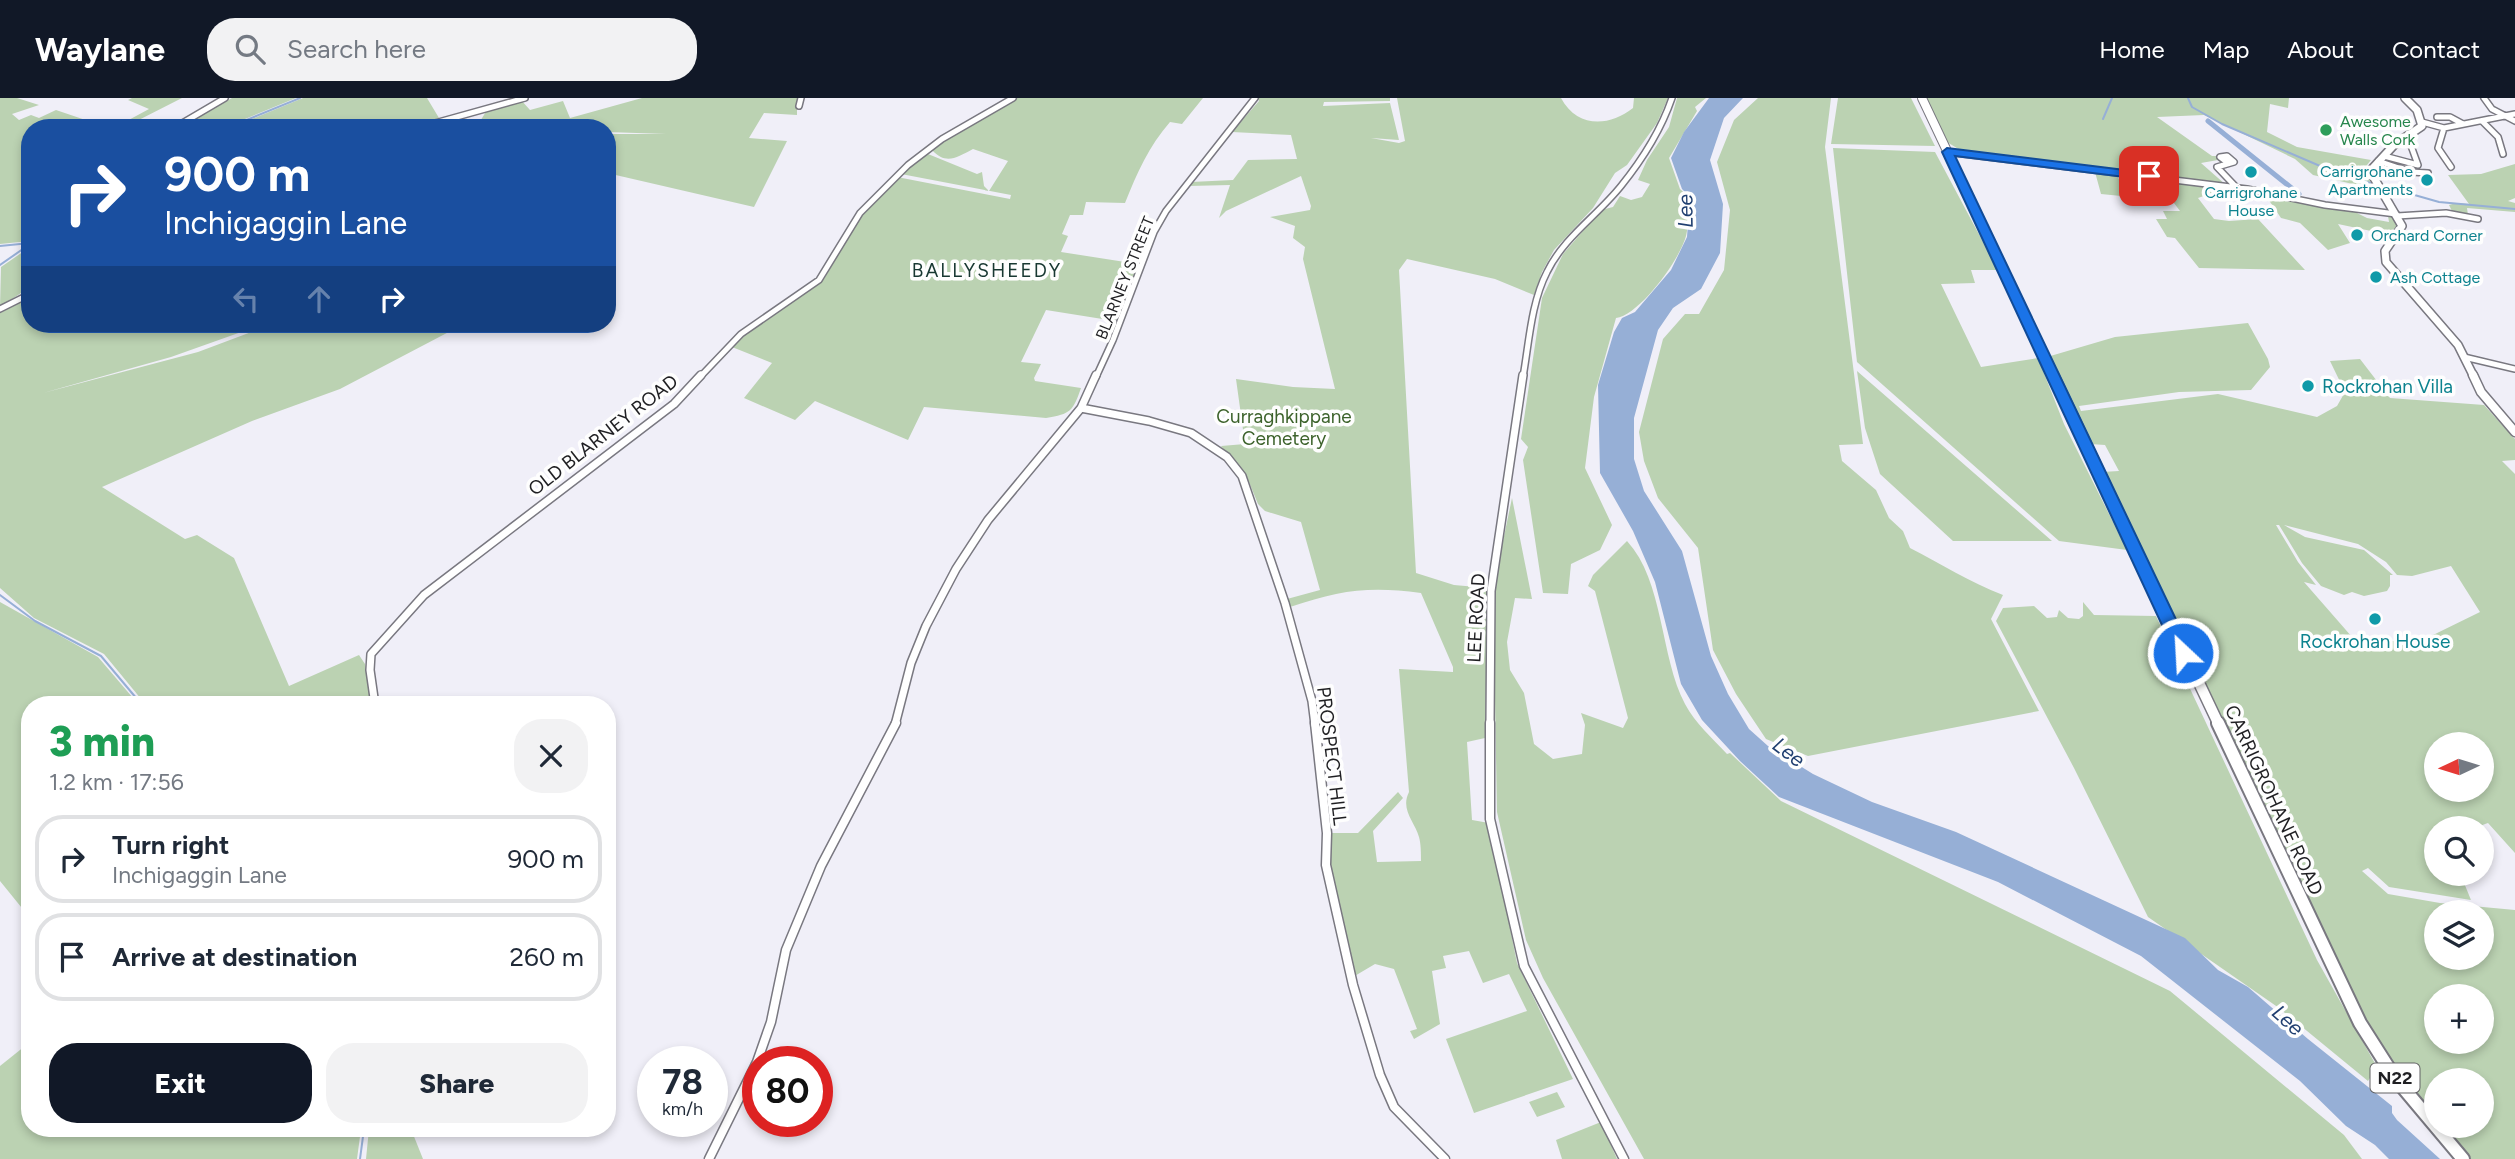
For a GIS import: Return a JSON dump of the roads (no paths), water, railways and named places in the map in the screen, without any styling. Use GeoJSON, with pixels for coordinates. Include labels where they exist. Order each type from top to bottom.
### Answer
{"type":"FeatureCollection","features":[{"type":"Feature","properties":{"kind":"highway","name":"CARRIGROHANE ROAD"},"geometry":{"type":"LineString","coordinates":[[1922,98],[2341,987],[2389,1070],[2463,1159]]}},
{"type":"Feature","properties":{"kind":"main road"},"geometry":{"type":"LineString","coordinates":[[2405,98],[2417,110],[2422,122],[2420,128],[2394,145],[2370,171],[2396,215],[2401,229],[2392,237],[2385,251],[2386,262],[2458,345],[2481,392],[2515,432]]}},
{"type":"Feature","properties":{"kind":"street"},"geometry":{"type":"LineString","coordinates":[[189,119],[225,98]]}},
{"type":"Feature","properties":{"kind":"street"},"geometry":{"type":"LineString","coordinates":[[449,119],[525,98]]}},
{"type":"Feature","properties":{"kind":"street"},"geometry":{"type":"LineString","coordinates":[[799,106],[801,98]]}},
{"type":"Feature","properties":{"kind":"street","name":"OLD BLARNEY ROAD"},"geometry":{"type":"LineString","coordinates":[[374,696],[371,654],[425,595],[574,478],[674,404],[741,334],[819,281],[860,213],[908,165],[942,139],[1013,98]]}},
{"type":"Feature","properties":{"kind":"street","name":"BLARNEY STREET"},"geometry":{"type":"LineString","coordinates":[[709,1159],[757,1062],[771,1022],[786,950],[821,866],[894,731],[911,663],[926,626],[956,569],[988,520],[1081,408],[1121,322],[1154,232],[1166,211],[1255,98]]}},
{"type":"Feature","properties":{"kind":"street","name":"LEE ROAD"},"geometry":{"type":"LineString","coordinates":[[1624,1159],[1524,966],[1508,905],[1490,819],[1491,590],[1517,408],[1538,296],[1547,271],[1573,234],[1620,187],[1663,124],[1672,98]]}},
{"type":"Feature","properties":{"kind":"street"},"geometry":{"type":"LineString","coordinates":[[2484,98],[2493,109],[2515,121]]}},
{"type":"Feature","properties":{"kind":"street"},"geometry":{"type":"LineString","coordinates":[[2422,122],[2444,128],[2515,114]]}},
{"type":"Feature","properties":{"kind":"street"},"geometry":{"type":"LineString","coordinates":[[2437,117],[2450,117],[2463,124]]}},
{"type":"Feature","properties":{"kind":"street"},"geometry":{"type":"LineString","coordinates":[[2482,121],[2498,137],[2503,154]]}},
{"type":"Feature","properties":{"kind":"street"},"geometry":{"type":"LineString","coordinates":[[2444,128],[2438,148],[2451,167]]}},
{"type":"Feature","properties":{"kind":"street"},"geometry":{"type":"LineString","coordinates":[[2397,164],[2419,165],[2410,143]]}},
{"type":"Feature","properties":{"kind":"street"},"geometry":{"type":"LineString","coordinates":[[2404,149],[2413,150]]}},
{"type":"Feature","properties":{"kind":"street"},"geometry":{"type":"LineString","coordinates":[[1947,152],[2237,188],[2396,215],[2446,213],[2478,219]]}},
{"type":"Feature","properties":{"kind":"street"},"geometry":{"type":"LineString","coordinates":[[2381,159],[2428,173]]}},
{"type":"Feature","properties":{"kind":"street"},"geometry":{"type":"LineString","coordinates":[[2228,163],[2217,167],[2237,188]]}},
{"type":"Feature","properties":{"kind":"street"},"geometry":{"type":"LineString","coordinates":[[0,309],[21,298]]}},
{"type":"Feature","properties":{"kind":"street"},"geometry":{"type":"LineString","coordinates":[[2464,356],[2515,369]]}},
{"type":"Feature","properties":{"kind":"street","name":"PROSPECT HILL"},"geometry":{"type":"LineString","coordinates":[[1081,408],[1174,427],[1206,438],[1230,459],[1242,476],[1285,603],[1312,701],[1327,833],[1326,864],[1350,977],[1380,1075],[1394,1107],[1445,1159]]}},
{"type":"Feature","properties":{"kind":"water"},"geometry":{"type":"Polygon","coordinates":[[[1709,98],[1743,98],[1724,118],[1710,160],[1723,204],[1720,253],[1701,289],[1673,308],[1658,330],[1634,418],[1634,459],[1644,491],[1682,551],[1711,656],[1728,694],[1749,729],[1768,746],[1813,774],[1872,802],[1956,832],[2185,938],[2218,970],[2248,987],[2392,1106],[2392,1113],[2397,1120],[2440,1159],[2389,1159],[2375,1145],[2346,1126],[2300,1081],[2141,956],[1998,882],[1779,797],[1740,761],[1702,720],[1681,684],[1655,582],[1633,531],[1600,473],[1598,385],[1614,332],[1622,318],[1635,312],[1671,270],[1687,237],[1690,197],[1682,189],[1671,158],[1684,132],[1709,98]]]}},
{"type":"Feature","properties":{"kind":"waterway"},"geometry":{"type":"LineString","coordinates":[[249,119],[300,98]]}},
{"type":"Feature","properties":{"kind":"waterway"},"geometry":{"type":"LineString","coordinates":[[2103,119],[2112,98]]}},
{"type":"Feature","properties":{"kind":"waterway"},"geometry":{"type":"LineString","coordinates":[[2188,98],[2192,107],[2222,124],[2341,175],[2374,184]]}},
{"type":"Feature","properties":{"kind":"waterway"},"geometry":{"type":"LineString","coordinates":[[2208,121],[2299,194]]}},
{"type":"Feature","properties":{"kind":"waterway"},"geometry":{"type":"LineString","coordinates":[[2383,186],[2439,202],[2515,209]]}},
{"type":"Feature","properties":{"kind":"waterway"},"geometry":{"type":"LineString","coordinates":[[0,246],[21,244]]}},
{"type":"Feature","properties":{"kind":"waterway"},"geometry":{"type":"LineString","coordinates":[[0,265],[21,250]]}},
{"type":"Feature","properties":{"kind":"waterway"},"geometry":{"type":"LineString","coordinates":[[0,595],[35,621],[101,656],[134,696]]}},
{"type":"Feature","properties":{"kind":"waterway"},"geometry":{"type":"LineString","coordinates":[[360,1159],[363,1137]]}},
{"type":"Feature","properties":{"kind":"place","name":"Awesome Walls Cork"},"geometry":{"type":"Point","coordinates":[2326,130]}},
{"type":"Feature","properties":{"kind":"place","name":"Carrigrohane House"},"geometry":{"type":"Point","coordinates":[2251,172]}},
{"type":"Feature","properties":{"kind":"place","name":"Carrigrohane Apartments"},"geometry":{"type":"Point","coordinates":[2427,180]}},
{"type":"Feature","properties":{"kind":"place","name":"Orchard Corner"},"geometry":{"type":"Point","coordinates":[2357,235]}},
{"type":"Feature","properties":{"kind":"place","name":"Ash Cottage"},"geometry":{"type":"Point","coordinates":[2376,277]}},
{"type":"Feature","properties":{"kind":"place","name":"Rockrohan Villa"},"geometry":{"type":"Point","coordinates":[2308,386]}},
{"type":"Feature","properties":{"kind":"place","name":"Rockrohan House"},"geometry":{"type":"Point","coordinates":[2375,619]}},
{"type":"Feature","properties":{"kind":"district","name":"BALLYSHEEDY"},"geometry":{"type":"Point","coordinates":[987,270]}},
{"type":"Feature","properties":{"kind":"water label","name":"Lee"},"geometry":{"type":"Point","coordinates":[1685,211]}},
{"type":"Feature","properties":{"kind":"water label","name":"Lee"},"geometry":{"type":"Point","coordinates":[1789,752]}},
{"type":"Feature","properties":{"kind":"water label","name":"Lee"},"geometry":{"type":"Point","coordinates":[2288,1020]}},
{"type":"Feature","properties":{"kind":"park label","name":"Curraghkippane Cemetery"},"geometry":{"type":"Point","coordinates":[1284,427]}}]}
